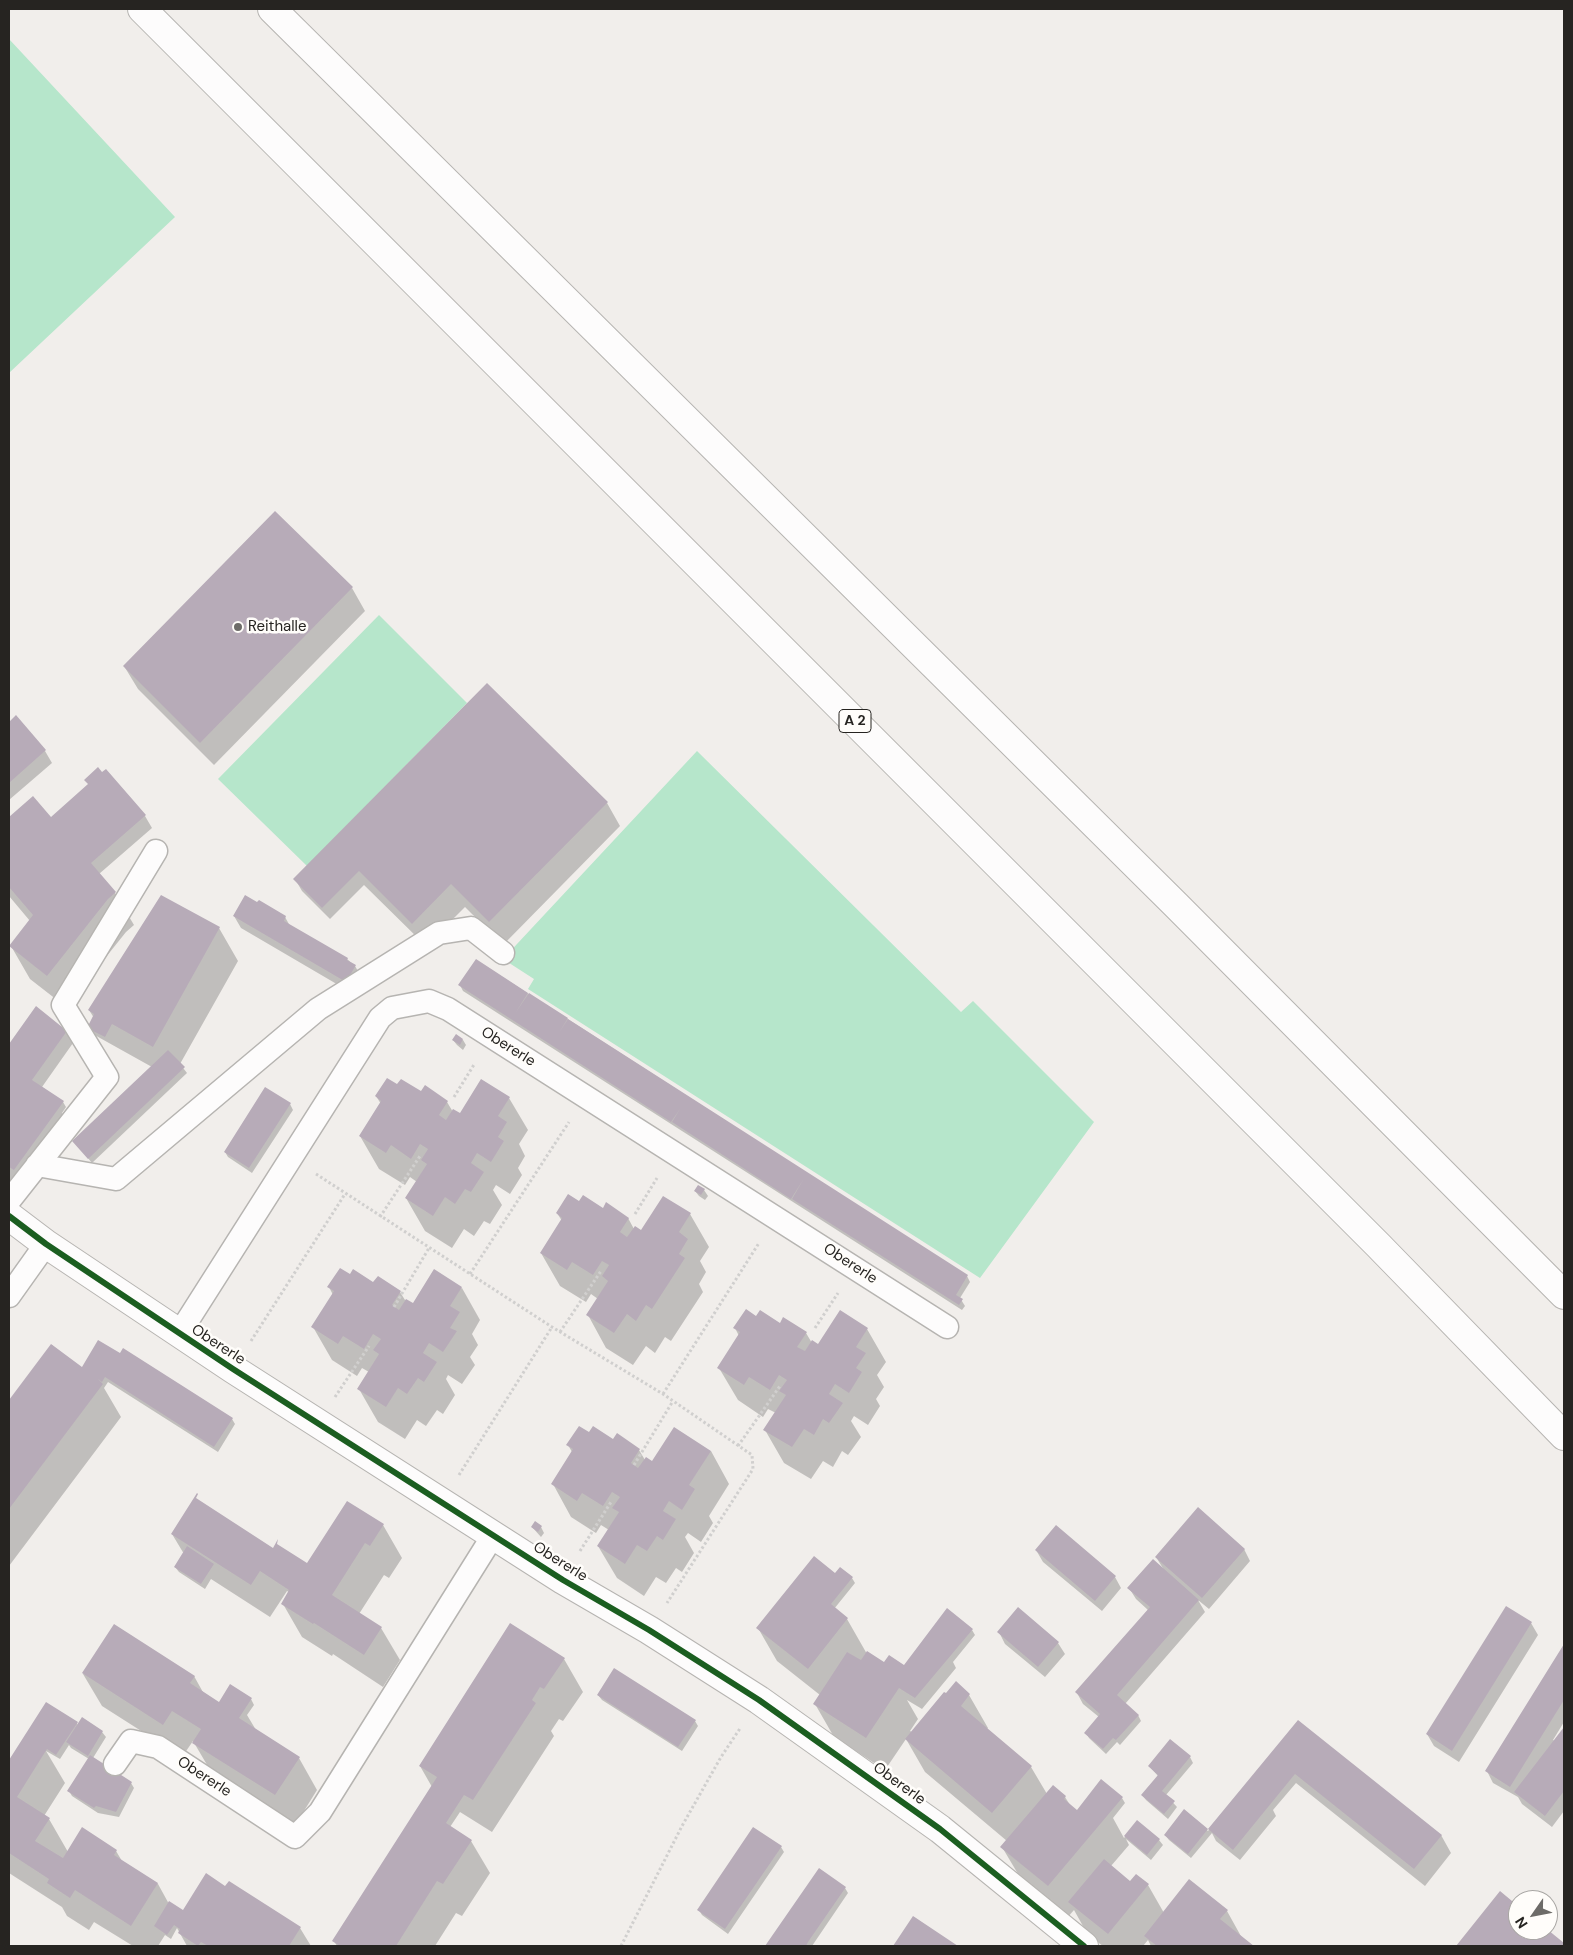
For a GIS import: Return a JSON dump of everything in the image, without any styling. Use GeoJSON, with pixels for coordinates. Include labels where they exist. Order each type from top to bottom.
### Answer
{"type":"FeatureCollection","features":[{"type":"Feature","properties":{"kind":"main road","name":"A 2"},"geometry":{"type":"LineString","coordinates":[[142,9],[1371,1238],[1564,1436]]}},
{"type":"Feature","properties":{"kind":"main road"},"geometry":{"type":"LineString","coordinates":[[272,9],[1176,905],[1564,1295]]}},
{"type":"Feature","properties":{"kind":"main road","name":"Obererle"},"geometry":{"type":"LineString","coordinates":[[9,1216],[46,1244],[233,1369],[494,1534],[563,1580],[649,1630],[759,1700],[940,1829],[1084,1946]]}},
{"type":"Feature","properties":{"kind":"lane"},"geometry":{"type":"LineString","coordinates":[[9,1201],[107,1077],[63,1005],[156,852]]}},
{"type":"Feature","properties":{"kind":"lane"},"geometry":{"type":"LineString","coordinates":[[37,1165],[116,1179],[318,1008],[439,933],[471,928],[503,953]]}},
{"type":"Feature","properties":{"kind":"lane","name":"Obererle"},"geometry":{"type":"LineString","coordinates":[[179,1334],[380,1018],[392,1008],[429,1001],[448,1009],[947,1327]]}},
{"type":"Feature","properties":{"kind":"lane"},"geometry":{"type":"LineString","coordinates":[[9,1296],[46,1244]]}},
{"type":"Feature","properties":{"kind":"lane","name":"Obererle"},"geometry":{"type":"LineString","coordinates":[[115,1764],[131,1741],[158,1748],[295,1837],[320,1812],[494,1534]]}},
{"type":"Feature","properties":{"kind":"path"},"geometry":{"type":"LineString","coordinates":[[454,1097],[492,1037]]}},
{"type":"Feature","properties":{"kind":"path"},"geometry":{"type":"LineString","coordinates":[[470,1274],[585,1097]]}},
{"type":"Feature","properties":{"kind":"path"},"geometry":{"type":"LineString","coordinates":[[635,1214],[673,1152]]}},
{"type":"Feature","properties":{"kind":"path"},"geometry":{"type":"LineString","coordinates":[[380,1217],[420,1156]]}},
{"type":"Feature","properties":{"kind":"path"},"geometry":{"type":"LineString","coordinates":[[291,1157],[380,1217],[552,1327],[663,1394],[752,1455],[753,1469],[649,1630]]}},
{"type":"Feature","properties":{"kind":"path"},"geometry":{"type":"LineString","coordinates":[[233,1369],[345,1194]]}},
{"type":"Feature","properties":{"kind":"path"},"geometry":{"type":"LineString","coordinates":[[663,1394],[776,1217]]}},
{"type":"Feature","properties":{"kind":"path"},"geometry":{"type":"LineString","coordinates":[[394,1307],[429,1248]]}},
{"type":"Feature","properties":{"kind":"path"},"geometry":{"type":"LineString","coordinates":[[815,1328],[855,1267]]}},
{"type":"Feature","properties":{"kind":"path"},"geometry":{"type":"LineString","coordinates":[[560,1332],[601,1271]]}},
{"type":"Feature","properties":{"kind":"path"},"geometry":{"type":"LineString","coordinates":[[442,1502],[552,1327]]}},
{"type":"Feature","properties":{"kind":"path"},"geometry":{"type":"LineString","coordinates":[[318,1423],[369,1346]]}},
{"type":"Feature","properties":{"kind":"path"},"geometry":{"type":"LineString","coordinates":[[738,1446],[780,1386]]}},
{"type":"Feature","properties":{"kind":"path"},"geometry":{"type":"LineString","coordinates":[[634,1465],[673,1401]]}},
{"type":"Feature","properties":{"kind":"path"},"geometry":{"type":"LineString","coordinates":[[563,1580],[611,1502]]}},
{"type":"Feature","properties":{"kind":"path"},"geometry":{"type":"LineString","coordinates":[[621,1946],[682,1826],[721,1758],[759,1700]]}},
{"type":"Feature","properties":{"kind":"green space"},"geometry":{"type":"Polygon","coordinates":[[[9,39],[175,217],[9,373],[9,39]]]}},
{"type":"Feature","properties":{"kind":"green space"},"geometry":{"type":"Polygon","coordinates":[[[379,615],[467,703],[307,866],[218,779],[379,615]]]}},
{"type":"Feature","properties":{"kind":"green space"},"geometry":{"type":"Polygon","coordinates":[[[697,751],[961,1012],[973,1001],[1094,1122],[980,1278],[528,989],[534,979],[503,959],[697,751]]]}},
{"type":"Feature","properties":{"kind":"building","name":"Reithalle"},"geometry":{"type":"Polygon","coordinates":[[[275,511],[353,587],[200,743],[123,666],[275,511]]]}},
{"type":"Feature","properties":{"kind":"building"},"geometry":{"type":"Polygon","coordinates":[[[487,683],[608,802],[489,922],[451,884],[412,924],[359,871],[322,908],[293,879],[487,683]]]}},
{"type":"Feature","properties":{"kind":"building"},"geometry":{"type":"Polygon","coordinates":[[[16,715],[46,750],[9,783],[9,722],[16,715]]]}},
{"type":"Feature","properties":{"kind":"building"},"geometry":{"type":"Polygon","coordinates":[[[98,767],[102,772],[106,769],[146,815],[91,863],[116,892],[108,899],[47,976],[9,946],[33,915],[9,887],[9,817],[33,796],[51,817],[88,784],[84,780],[98,767]]]}},
{"type":"Feature","properties":{"kind":"building"},"geometry":{"type":"Polygon","coordinates":[[[161,895],[220,927],[153,1047],[112,1024],[105,1037],[87,1028],[94,1014],[88,1010],[161,895]]]}},
{"type":"Feature","properties":{"kind":"building"},"geometry":{"type":"Polygon","coordinates":[[[245,895],[257,902],[259,900],[286,916],[284,921],[348,958],[347,960],[356,965],[346,982],[233,916],[245,895]]]}},
{"type":"Feature","properties":{"kind":"building"},"geometry":{"type":"Polygon","coordinates":[[[476,959],[528,993],[516,1012],[529,993],[568,1018],[560,1031],[568,1019],[968,1275],[956,1295],[963,1299],[959,1305],[792,1199],[803,1180],[791,1199],[672,1122],[680,1109],[671,1122],[458,985],[476,959]]]}},
{"type":"Feature","properties":{"kind":"building"},"geometry":{"type":"Polygon","coordinates":[[[36,1006],[67,1031],[32,1080],[64,1101],[14,1170],[9,1167],[9,1044],[36,1006]]]}},
{"type":"Feature","properties":{"kind":"building"},"geometry":{"type":"Polygon","coordinates":[[[456,1034],[463,1039],[460,1045],[452,1040],[456,1034]]]}},
{"type":"Feature","properties":{"kind":"building"},"geometry":{"type":"Polygon","coordinates":[[[168,1050],[185,1067],[88,1159],[72,1141],[168,1050]]]}},
{"type":"Feature","properties":{"kind":"building"},"geometry":{"type":"Polygon","coordinates":[[[387,1078],[397,1084],[401,1079],[421,1091],[425,1085],[448,1101],[439,1115],[446,1120],[453,1109],[460,1113],[481,1079],[510,1097],[498,1116],[507,1122],[498,1137],[504,1141],[491,1162],[477,1153],[471,1163],[484,1172],[471,1192],[465,1189],[455,1204],[445,1197],[433,1216],[405,1198],[427,1164],[421,1160],[428,1149],[420,1144],[411,1159],[391,1145],[386,1153],[359,1136],[381,1101],[375,1096],[387,1078]]]}},
{"type":"Feature","properties":{"kind":"building"},"geometry":{"type":"Polygon","coordinates":[[[265,1087],[291,1103],[249,1168],[224,1152],[265,1087]]]}},
{"type":"Feature","properties":{"kind":"building"},"geometry":{"type":"Polygon","coordinates":[[[698,1185],[705,1189],[701,1195],[694,1191],[698,1185]]]}},
{"type":"Feature","properties":{"kind":"building"},"geometry":{"type":"Polygon","coordinates":[[[568,1194],[579,1201],[583,1195],[603,1208],[606,1202],[629,1218],[620,1232],[627,1237],[635,1226],[641,1230],[663,1196],[691,1213],[679,1232],[688,1239],[679,1254],[685,1258],[652,1309],[646,1305],[636,1321],[627,1314],[614,1333],[586,1315],[608,1281],[602,1276],[609,1265],[602,1261],[593,1275],[572,1262],[567,1270],[540,1253],[562,1218],[556,1213],[568,1194]]]}},
{"type":"Feature","properties":{"kind":"building"},"geometry":{"type":"Polygon","coordinates":[[[340,1268],[350,1274],[353,1269],[373,1282],[378,1276],[401,1291],[392,1305],[399,1310],[406,1299],[413,1303],[434,1269],[462,1287],[450,1306],[460,1312],[450,1328],[457,1331],[443,1352],[429,1343],[423,1353],[437,1362],[424,1382],[418,1378],[407,1394],[398,1388],[386,1407],[357,1389],[379,1354],[373,1350],[381,1339],[373,1334],[364,1349],[343,1336],[338,1344],[311,1327],[334,1291],[327,1287],[340,1268]]]}},
{"type":"Feature","properties":{"kind":"building"},"geometry":{"type":"Polygon","coordinates":[[[746,1309],[756,1316],[760,1310],[780,1323],[783,1317],[807,1332],[797,1347],[805,1351],[812,1340],[818,1344],[840,1310],[868,1328],[856,1347],[866,1353],[856,1368],[862,1372],[849,1393],[835,1384],[829,1394],[843,1403],[829,1423],[823,1419],[814,1435],[804,1429],[792,1447],[763,1430],[786,1395],[779,1391],[787,1380],[779,1375],[770,1390],[749,1377],[744,1385],[717,1368],[740,1332],[733,1328],[746,1309]]]}},
{"type":"Feature","properties":{"kind":"building"},"geometry":{"type":"Polygon","coordinates":[[[98,1340],[120,1353],[123,1348],[233,1418],[214,1447],[105,1377],[102,1382],[98,1379],[103,1384],[9,1509],[9,1400],[51,1344],[82,1367],[98,1340]]]}},
{"type":"Feature","properties":{"kind":"building"},"geometry":{"type":"Polygon","coordinates":[[[579,1426],[589,1432],[593,1426],[613,1439],[617,1433],[640,1449],[631,1463],[638,1468],[646,1457],[652,1461],[674,1427],[711,1451],[689,1485],[695,1489],[682,1510],[669,1501],[663,1511],[676,1519],[663,1540],[657,1536],[647,1551],[637,1545],[625,1564],[597,1546],[619,1512],[612,1508],[620,1497],[612,1492],[603,1506],[582,1493],[577,1501],[551,1484],[573,1449],[566,1445],[579,1426]]]}},
{"type":"Feature","properties":{"kind":"building"},"geometry":{"type":"Polygon","coordinates":[[[197,1493],[196,1498],[273,1548],[278,1539],[277,1544],[307,1563],[347,1501],[384,1524],[370,1546],[365,1543],[332,1595],[382,1627],[364,1655],[281,1604],[289,1590],[260,1571],[251,1585],[171,1534],[197,1493]]]}},
{"type":"Feature","properties":{"kind":"building"},"geometry":{"type":"Polygon","coordinates":[[[1198,1507],[1245,1549],[1202,1598],[1155,1557],[1198,1507]]]}},
{"type":"Feature","properties":{"kind":"building"},"geometry":{"type":"Polygon","coordinates":[[[535,1521],[542,1526],[538,1532],[531,1527],[535,1521]]]}},
{"type":"Feature","properties":{"kind":"building"},"geometry":{"type":"Polygon","coordinates":[[[1056,1525],[1116,1576],[1095,1601],[1035,1550],[1056,1525]]]}},
{"type":"Feature","properties":{"kind":"building"},"geometry":{"type":"Polygon","coordinates":[[[187,1546],[214,1564],[201,1584],[174,1567],[187,1546]]]}},
{"type":"Feature","properties":{"kind":"building"},"geometry":{"type":"Polygon","coordinates":[[[814,1556],[835,1573],[840,1567],[853,1577],[831,1604],[848,1618],[808,1669],[756,1628],[814,1556]]]}},
{"type":"Feature","properties":{"kind":"building"},"geometry":{"type":"Polygon","coordinates":[[[1153,1559],[1199,1600],[1117,1695],[1139,1715],[1116,1740],[1113,1738],[1103,1749],[1084,1733],[1100,1714],[1075,1692],[1150,1607],[1127,1588],[1153,1559]]]}},
{"type":"Feature","properties":{"kind":"building"},"geometry":{"type":"Polygon","coordinates":[[[1506,1606],[1532,1622],[1452,1751],[1426,1734],[1506,1606]]]}},
{"type":"Feature","properties":{"kind":"building"},"geometry":{"type":"Polygon","coordinates":[[[1018,1607],[1059,1642],[1038,1667],[997,1632],[1018,1607]]]}},
{"type":"Feature","properties":{"kind":"building"},"geometry":{"type":"Polygon","coordinates":[[[947,1608],[973,1629],[915,1698],[899,1688],[866,1738],[813,1704],[847,1652],[861,1660],[867,1651],[884,1662],[889,1655],[904,1665],[947,1608]]]}},
{"type":"Feature","properties":{"kind":"building"},"geometry":{"type":"Polygon","coordinates":[[[510,1623],[565,1658],[544,1689],[540,1687],[532,1700],[536,1703],[473,1800],[464,1795],[446,1823],[472,1840],[443,1884],[437,1881],[396,1946],[340,1946],[332,1941],[437,1777],[419,1766],[510,1623]]]}},
{"type":"Feature","properties":{"kind":"building"},"geometry":{"type":"Polygon","coordinates":[[[114,1624],[195,1676],[190,1683],[219,1702],[230,1684],[252,1698],[239,1718],[300,1757],[275,1795],[192,1743],[201,1729],[172,1711],[163,1725],[82,1673],[114,1624]]]}},
{"type":"Feature","properties":{"kind":"building"},"geometry":{"type":"Polygon","coordinates":[[[1564,1644],[1564,1700],[1510,1787],[1485,1771],[1564,1644]]]}},
{"type":"Feature","properties":{"kind":"building"},"geometry":{"type":"Polygon","coordinates":[[[614,1668],[696,1720],[678,1747],[597,1695],[614,1668]]]}},
{"type":"Feature","properties":{"kind":"building"},"geometry":{"type":"Polygon","coordinates":[[[956,1681],[970,1694],[961,1706],[1032,1766],[992,1813],[905,1739],[944,1692],[946,1693],[956,1681]]]}},
{"type":"Feature","properties":{"kind":"building"},"geometry":{"type":"Polygon","coordinates":[[[46,1702],[78,1722],[56,1755],[47,1749],[17,1797],[50,1818],[35,1841],[63,1858],[82,1827],[117,1850],[114,1855],[158,1883],[131,1926],[75,1890],[70,1898],[47,1883],[49,1879],[9,1853],[9,1760],[46,1702]]]}},
{"type":"Feature","properties":{"kind":"building"},"geometry":{"type":"Polygon","coordinates":[[[82,1717],[103,1731],[88,1756],[66,1742],[82,1717]]]}},
{"type":"Feature","properties":{"kind":"building"},"geometry":{"type":"Polygon","coordinates":[[[1298,1720],[1442,1835],[1414,1869],[1295,1774],[1233,1850],[1208,1829],[1298,1720]]]}},
{"type":"Feature","properties":{"kind":"building"},"geometry":{"type":"Polygon","coordinates":[[[1564,1727],[1564,1791],[1545,1816],[1514,1792],[1564,1727]]]}},
{"type":"Feature","properties":{"kind":"building"},"geometry":{"type":"Polygon","coordinates":[[[1170,1739],[1191,1756],[1162,1791],[1175,1801],[1164,1814],[1141,1795],[1158,1775],[1148,1766],[1170,1739]]]}},
{"type":"Feature","properties":{"kind":"building"},"geometry":{"type":"Polygon","coordinates":[[[90,1755],[132,1782],[116,1812],[96,1806],[94,1808],[67,1791],[90,1755]]]}},
{"type":"Feature","properties":{"kind":"building"},"geometry":{"type":"Polygon","coordinates":[[[1101,1779],[1123,1797],[1048,1886],[1000,1847],[1053,1785],[1066,1796],[1064,1799],[1077,1810],[1101,1779]]]}},
{"type":"Feature","properties":{"kind":"building"},"geometry":{"type":"Polygon","coordinates":[[[1184,1809],[1208,1829],[1188,1854],[1164,1835],[1184,1809]]]}},
{"type":"Feature","properties":{"kind":"building"},"geometry":{"type":"Polygon","coordinates":[[[1137,1820],[1160,1839],[1147,1855],[1124,1836],[1137,1820]]]}},
{"type":"Feature","properties":{"kind":"building"},"geometry":{"type":"Polygon","coordinates":[[[753,1827],[782,1846],[725,1929],[697,1910],[753,1827]]]}},
{"type":"Feature","properties":{"kind":"building"},"geometry":{"type":"Polygon","coordinates":[[[1104,1859],[1130,1881],[1136,1874],[1149,1884],[1108,1934],[1068,1902],[1104,1859]]]}},
{"type":"Feature","properties":{"kind":"building"},"geometry":{"type":"Polygon","coordinates":[[[819,1868],[846,1887],[806,1946],[765,1946],[819,1868]]]}},
{"type":"Feature","properties":{"kind":"building"},"geometry":{"type":"Polygon","coordinates":[[[206,1873],[225,1886],[229,1881],[301,1927],[289,1946],[208,1946],[201,1942],[198,1946],[178,1933],[180,1929],[174,1925],[167,1935],[154,1926],[169,1901],[183,1910],[206,1873]]]}},
{"type":"Feature","properties":{"kind":"building"},"geometry":{"type":"Polygon","coordinates":[[[1189,1879],[1228,1910],[1220,1919],[1254,1946],[1157,1946],[1144,1936],[1189,1879]]]}},
{"type":"Feature","properties":{"kind":"building"},"geometry":{"type":"Polygon","coordinates":[[[1500,1891],[1508,1898],[1508,1940],[1558,1940],[1558,1938],[1564,1943],[1564,1946],[1456,1946],[1500,1891]]]}},
{"type":"Feature","properties":{"kind":"building"},"geometry":{"type":"Polygon","coordinates":[[[913,1916],[958,1946],[893,1946],[913,1916]]]}},
{"type":"Feature","properties":{"kind":"cycle path"},"geometry":{"type":"LineString","coordinates":[[9,1216],[46,1244],[233,1369],[563,1580],[649,1630],[759,1700],[940,1829],[1084,1946]]}},
{"type":"Feature","properties":{"kind":"place","name":"Reithalle"},"geometry":{"type":"Point","coordinates":[238,627]}}]}
